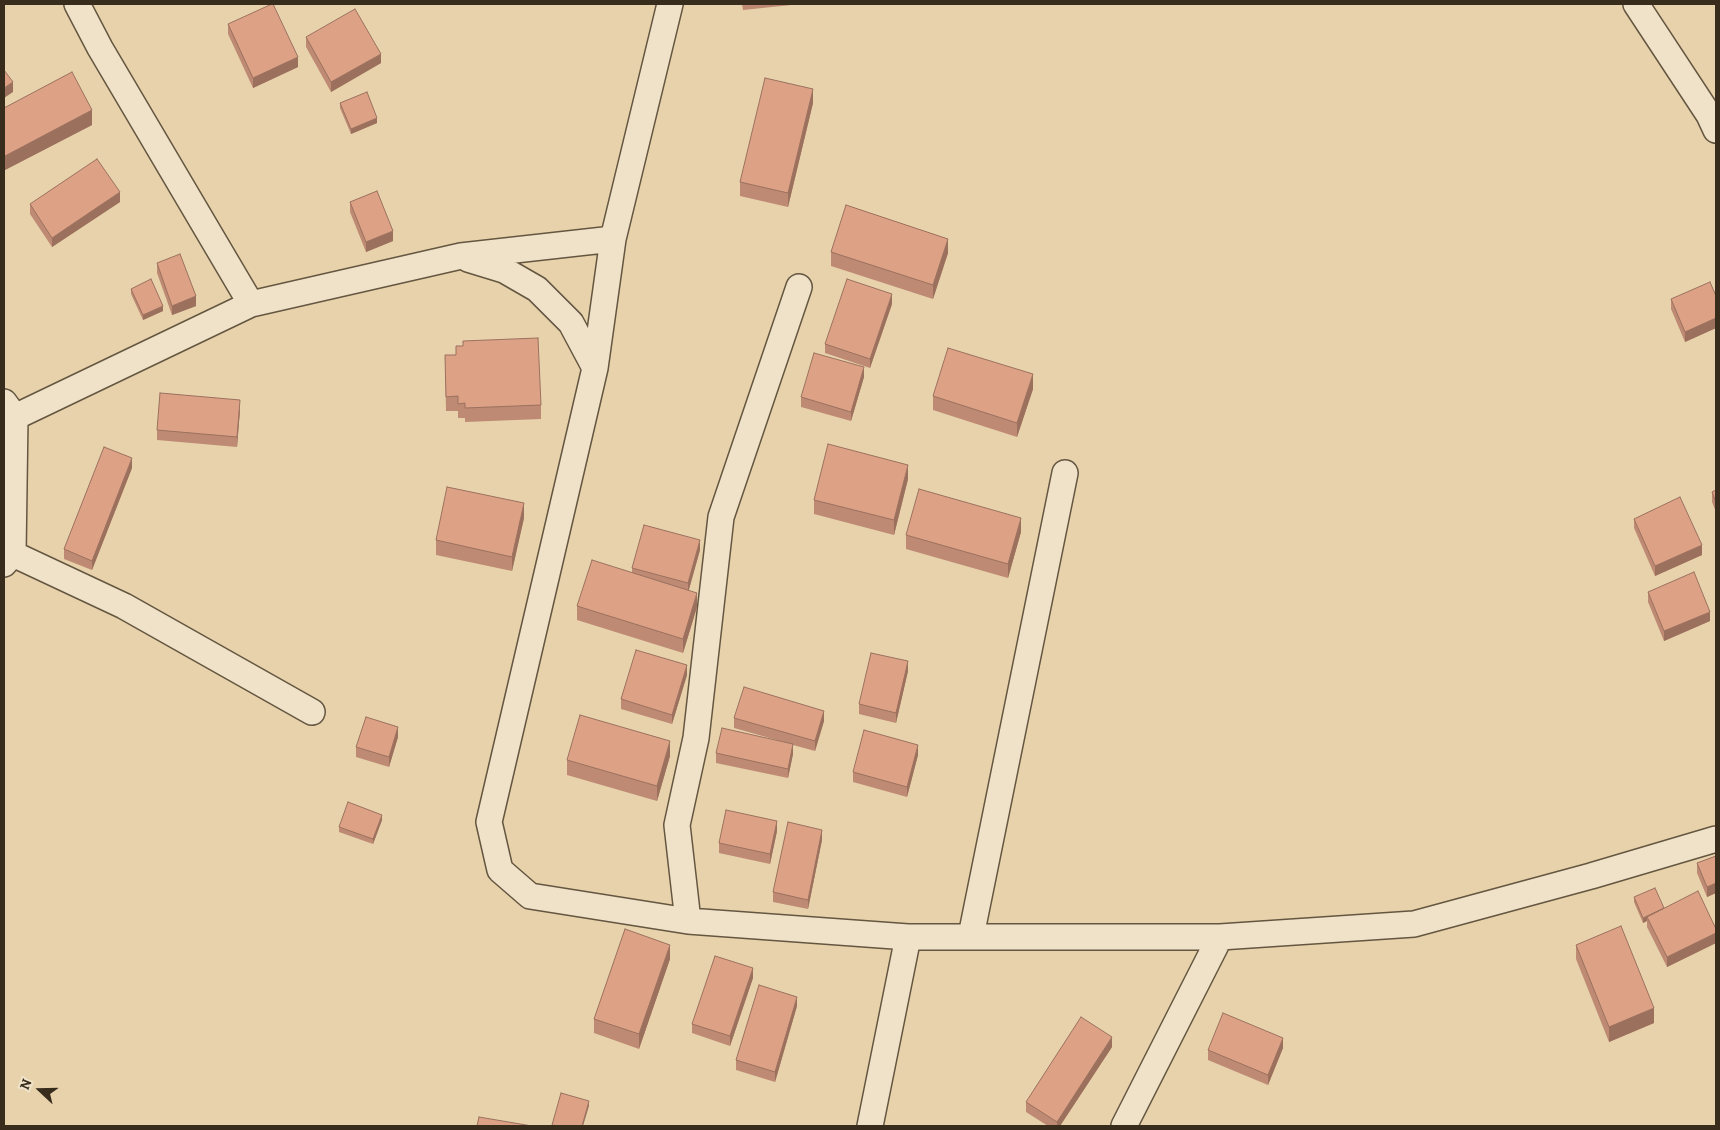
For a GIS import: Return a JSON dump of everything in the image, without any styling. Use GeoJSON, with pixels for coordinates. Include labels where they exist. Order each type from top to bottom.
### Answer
{"type":"FeatureCollection","features":[{"type":"Feature","properties":{"kind":"street"},"geometry":{"type":"LineString","coordinates":[[77,4],[100,48],[251,304]]}},
{"type":"Feature","properties":{"kind":"street"},"geometry":{"type":"LineString","coordinates":[[670,4],[612,239],[595,368],[489,822],[500,870],[530,896],[688,921],[908,937],[1220,937],[1414,924],[1716,839]]}},
{"type":"Feature","properties":{"kind":"street"},"geometry":{"type":"LineString","coordinates":[[1636,4],[1710,115],[1716,130]]}},
{"type":"Feature","properties":{"kind":"street"},"geometry":{"type":"LineString","coordinates":[[312,712],[124,606],[8,559],[9,409],[251,304],[461,256],[612,239]]}},
{"type":"Feature","properties":{"kind":"street"},"geometry":{"type":"LineString","coordinates":[[461,256],[504,270],[537,289],[571,323],[595,368]]}},
{"type":"Feature","properties":{"kind":"street"},"geometry":{"type":"LineString","coordinates":[[688,921],[677,825],[696,738],[721,517],[799,287]]}},
{"type":"Feature","properties":{"kind":"street"},"geometry":{"type":"LineString","coordinates":[[970,936],[1065,473]]}},
{"type":"Feature","properties":{"kind":"street"},"geometry":{"type":"LineString","coordinates":[[870,1126],[908,937]]}},
{"type":"Feature","properties":{"kind":"street"},"geometry":{"type":"LineString","coordinates":[[1124,1126],[1220,937]]}},
{"type":"Feature","properties":{"kind":"building"},"geometry":{"type":"Polygon","coordinates":[[[272,4],[298,57],[253,78],[228,24],[272,4]]]}},
{"type":"Feature","properties":{"kind":"building"},"geometry":{"type":"Polygon","coordinates":[[[355,9],[381,54],[331,82],[306,37],[355,9]]]}},
{"type":"Feature","properties":{"kind":"building"},"geometry":{"type":"Polygon","coordinates":[[[4,70],[13,82],[4,88],[4,70]]]}},
{"type":"Feature","properties":{"kind":"building"},"geometry":{"type":"Polygon","coordinates":[[[72,72],[92,110],[5,156],[4,108],[72,72]]]}},
{"type":"Feature","properties":{"kind":"building"},"geometry":{"type":"Polygon","coordinates":[[[765,78],[813,89],[788,193],[740,182],[765,78]]]}},
{"type":"Feature","properties":{"kind":"building"},"geometry":{"type":"Polygon","coordinates":[[[367,92],[377,118],[351,129],[340,103],[367,92]]]}},
{"type":"Feature","properties":{"kind":"building"},"geometry":{"type":"Polygon","coordinates":[[[97,159],[120,192],[52,238],[30,204],[97,159]]]}},
{"type":"Feature","properties":{"kind":"building"},"geometry":{"type":"Polygon","coordinates":[[[377,191],[393,231],[366,242],[350,202],[377,191]]]}},
{"type":"Feature","properties":{"kind":"building"},"geometry":{"type":"Polygon","coordinates":[[[846,205],[948,239],[933,285],[831,252],[846,205]]]}},
{"type":"Feature","properties":{"kind":"building"},"geometry":{"type":"Polygon","coordinates":[[[180,254],[196,296],[172,306],[157,263],[180,254]]]}},
{"type":"Feature","properties":{"kind":"building"},"geometry":{"type":"Polygon","coordinates":[[[151,279],[163,306],[143,315],[131,289],[151,279]]]}},
{"type":"Feature","properties":{"kind":"building"},"geometry":{"type":"Polygon","coordinates":[[[847,279],[892,294],[870,359],[825,344],[847,279]]]}},
{"type":"Feature","properties":{"kind":"building"},"geometry":{"type":"Polygon","coordinates":[[[1710,282],[1716,296],[1716,318],[1685,332],[1671,299],[1710,282]]]}},
{"type":"Feature","properties":{"kind":"building"},"geometry":{"type":"Polygon","coordinates":[[[538,338],[541,405],[465,408],[465,403],[458,404],[458,396],[446,397],[445,355],[456,355],[456,346],[463,346],[463,341],[538,338]]]}},
{"type":"Feature","properties":{"kind":"building"},"geometry":{"type":"Polygon","coordinates":[[[948,348],[1033,374],[1017,423],[933,396],[948,348]]]}},
{"type":"Feature","properties":{"kind":"building"},"geometry":{"type":"Polygon","coordinates":[[[814,353],[864,367],[851,412],[801,397],[814,353]]]}},
{"type":"Feature","properties":{"kind":"building"},"geometry":{"type":"Polygon","coordinates":[[[160,393],[240,400],[237,437],[157,430],[160,393]]]}},
{"type":"Feature","properties":{"kind":"building"},"geometry":{"type":"Polygon","coordinates":[[[828,444],[908,465],[894,520],[814,500],[828,444]]]}},
{"type":"Feature","properties":{"kind":"building"},"geometry":{"type":"Polygon","coordinates":[[[104,447],[132,458],[92,561],[64,549],[104,447]]]}},
{"type":"Feature","properties":{"kind":"building"},"geometry":{"type":"Polygon","coordinates":[[[447,487],[524,503],[512,557],[436,540],[447,487]]]}},
{"type":"Feature","properties":{"kind":"building"},"geometry":{"type":"Polygon","coordinates":[[[919,489],[1021,518],[1008,564],[906,535],[919,489]]]}},
{"type":"Feature","properties":{"kind":"building"},"geometry":{"type":"Polygon","coordinates":[[[1716,490],[1716,502],[1712,492],[1716,490]]]}},
{"type":"Feature","properties":{"kind":"building"},"geometry":{"type":"Polygon","coordinates":[[[1680,497],[1702,545],[1655,566],[1634,519],[1680,497]]]}},
{"type":"Feature","properties":{"kind":"building"},"geometry":{"type":"Polygon","coordinates":[[[644,525],[700,540],[688,583],[632,568],[644,525]]]}},
{"type":"Feature","properties":{"kind":"building"},"geometry":{"type":"Polygon","coordinates":[[[592,560],[697,593],[683,639],[577,606],[592,560]]]}},
{"type":"Feature","properties":{"kind":"building"},"geometry":{"type":"Polygon","coordinates":[[[1694,572],[1710,612],[1664,631],[1648,592],[1694,572]]]}},
{"type":"Feature","properties":{"kind":"building"},"geometry":{"type":"Polygon","coordinates":[[[636,650],[687,665],[672,715],[621,699],[636,650]]]}},
{"type":"Feature","properties":{"kind":"building"},"geometry":{"type":"Polygon","coordinates":[[[871,653],[908,661],[896,713],[859,704],[871,653]]]}},
{"type":"Feature","properties":{"kind":"building"},"geometry":{"type":"Polygon","coordinates":[[[744,687],[824,711],[815,741],[734,718],[744,687]]]}},
{"type":"Feature","properties":{"kind":"building"},"geometry":{"type":"Polygon","coordinates":[[[580,715],[670,741],[657,786],[567,760],[580,715]]]}},
{"type":"Feature","properties":{"kind":"building"},"geometry":{"type":"Polygon","coordinates":[[[366,717],[398,727],[389,757],[356,747],[366,717]]]}},
{"type":"Feature","properties":{"kind":"building"},"geometry":{"type":"Polygon","coordinates":[[[722,728],[793,744],[788,769],[716,753],[722,728]]]}},
{"type":"Feature","properties":{"kind":"building"},"geometry":{"type":"Polygon","coordinates":[[[864,730],[918,745],[907,787],[853,772],[864,730]]]}},
{"type":"Feature","properties":{"kind":"building"},"geometry":{"type":"Polygon","coordinates":[[[348,802],[382,815],[373,839],[339,827],[348,802]]]}},
{"type":"Feature","properties":{"kind":"building"},"geometry":{"type":"Polygon","coordinates":[[[726,810],[777,821],[770,854],[719,843],[726,810]]]}},
{"type":"Feature","properties":{"kind":"building"},"geometry":{"type":"Polygon","coordinates":[[[788,822],[822,830],[808,900],[773,892],[788,822]]]}},
{"type":"Feature","properties":{"kind":"building"},"geometry":{"type":"Polygon","coordinates":[[[1716,856],[1716,883],[1707,887],[1697,863],[1716,856]]]}},
{"type":"Feature","properties":{"kind":"building"},"geometry":{"type":"Polygon","coordinates":[[[1655,888],[1664,908],[1643,918],[1634,897],[1655,888]]]}},
{"type":"Feature","properties":{"kind":"building"},"geometry":{"type":"Polygon","coordinates":[[[1698,891],[1716,929],[1716,933],[1667,957],[1647,917],[1698,891]]]}},
{"type":"Feature","properties":{"kind":"building"},"geometry":{"type":"Polygon","coordinates":[[[1621,926],[1654,1008],[1609,1027],[1576,945],[1621,926]]]}},
{"type":"Feature","properties":{"kind":"building"},"geometry":{"type":"Polygon","coordinates":[[[625,929],[670,945],[639,1034],[594,1019],[625,929]]]}},
{"type":"Feature","properties":{"kind":"building"},"geometry":{"type":"Polygon","coordinates":[[[715,956],[753,968],[730,1036],[692,1024],[715,956]]]}},
{"type":"Feature","properties":{"kind":"building"},"geometry":{"type":"Polygon","coordinates":[[[759,985],[797,997],[775,1072],[736,1060],[759,985]]]}},
{"type":"Feature","properties":{"kind":"building"},"geometry":{"type":"Polygon","coordinates":[[[1223,1013],[1283,1038],[1268,1075],[1208,1050],[1223,1013]]]}},
{"type":"Feature","properties":{"kind":"building"},"geometry":{"type":"Polygon","coordinates":[[[1081,1017],[1112,1037],[1057,1122],[1026,1102],[1081,1017]]]}},
{"type":"Feature","properties":{"kind":"building"},"geometry":{"type":"Polygon","coordinates":[[[561,1093],[589,1101],[582,1126],[552,1125],[561,1093]]]}},
{"type":"Feature","properties":{"kind":"building"},"geometry":{"type":"Polygon","coordinates":[[[479,1117],[532,1126],[477,1126],[479,1117]]]}}]}
